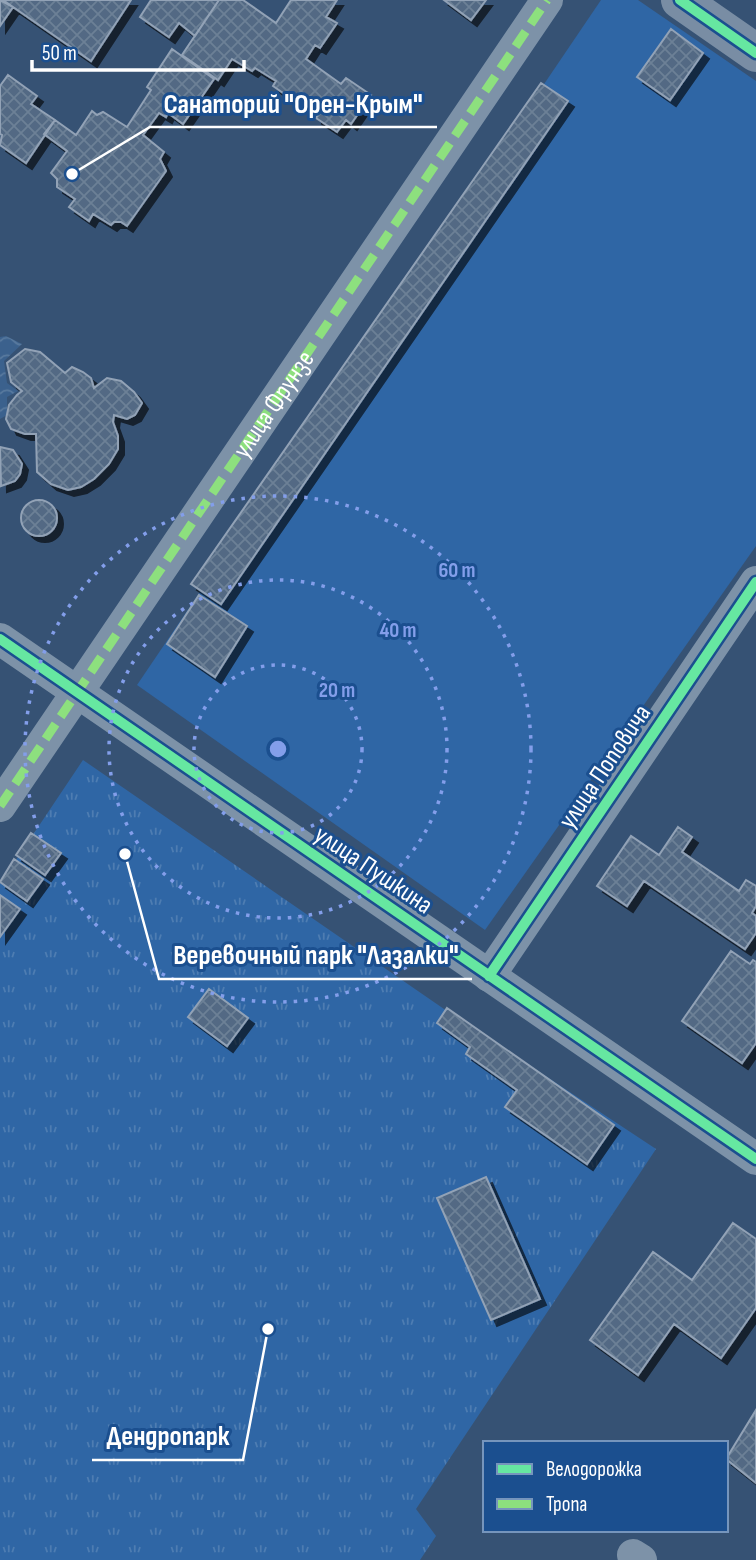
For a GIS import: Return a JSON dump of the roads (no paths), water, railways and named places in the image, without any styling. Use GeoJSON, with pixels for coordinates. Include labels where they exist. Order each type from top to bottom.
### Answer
{"type":"FeatureCollection","features":[{"type":"Feature","properties":{"kind":"street","name":"улица Фрунзе"},"geometry":{"type":"LineString","coordinates":[[0,806],[547,0]]}},
{"type":"Feature","properties":{"kind":"street"},"geometry":{"type":"LineString","coordinates":[[680,0],[756,53]]}},
{"type":"Feature","properties":{"kind":"street","name":"улица Поповича"},"geometry":{"type":"LineString","coordinates":[[489,976],[756,582]]}},
{"type":"Feature","properties":{"kind":"street","name":"улица Пушкина"},"geometry":{"type":"LineString","coordinates":[[0,639],[756,1159]]}},
{"type":"Feature","properties":{"kind":"water"},"geometry":{"type":"Polygon","coordinates":[[[6,336],[22,344],[4,361],[7,383],[18,391],[7,397],[7,415],[0,419],[0,337],[6,336]]]}},
{"type":"Feature","properties":{"kind":"place","name":"Санаторий \"Орен-Крым\""},"geometry":{"type":"Point","coordinates":[72,174]}},
{"type":"Feature","properties":{"kind":"place","name":"Веревочный парк \"Лазалки\""},"geometry":{"type":"Point","coordinates":[125,854]}},
{"type":"Feature","properties":{"kind":"place","name":"Дендропарк"},"geometry":{"type":"Point","coordinates":[268,1329]}}]}
